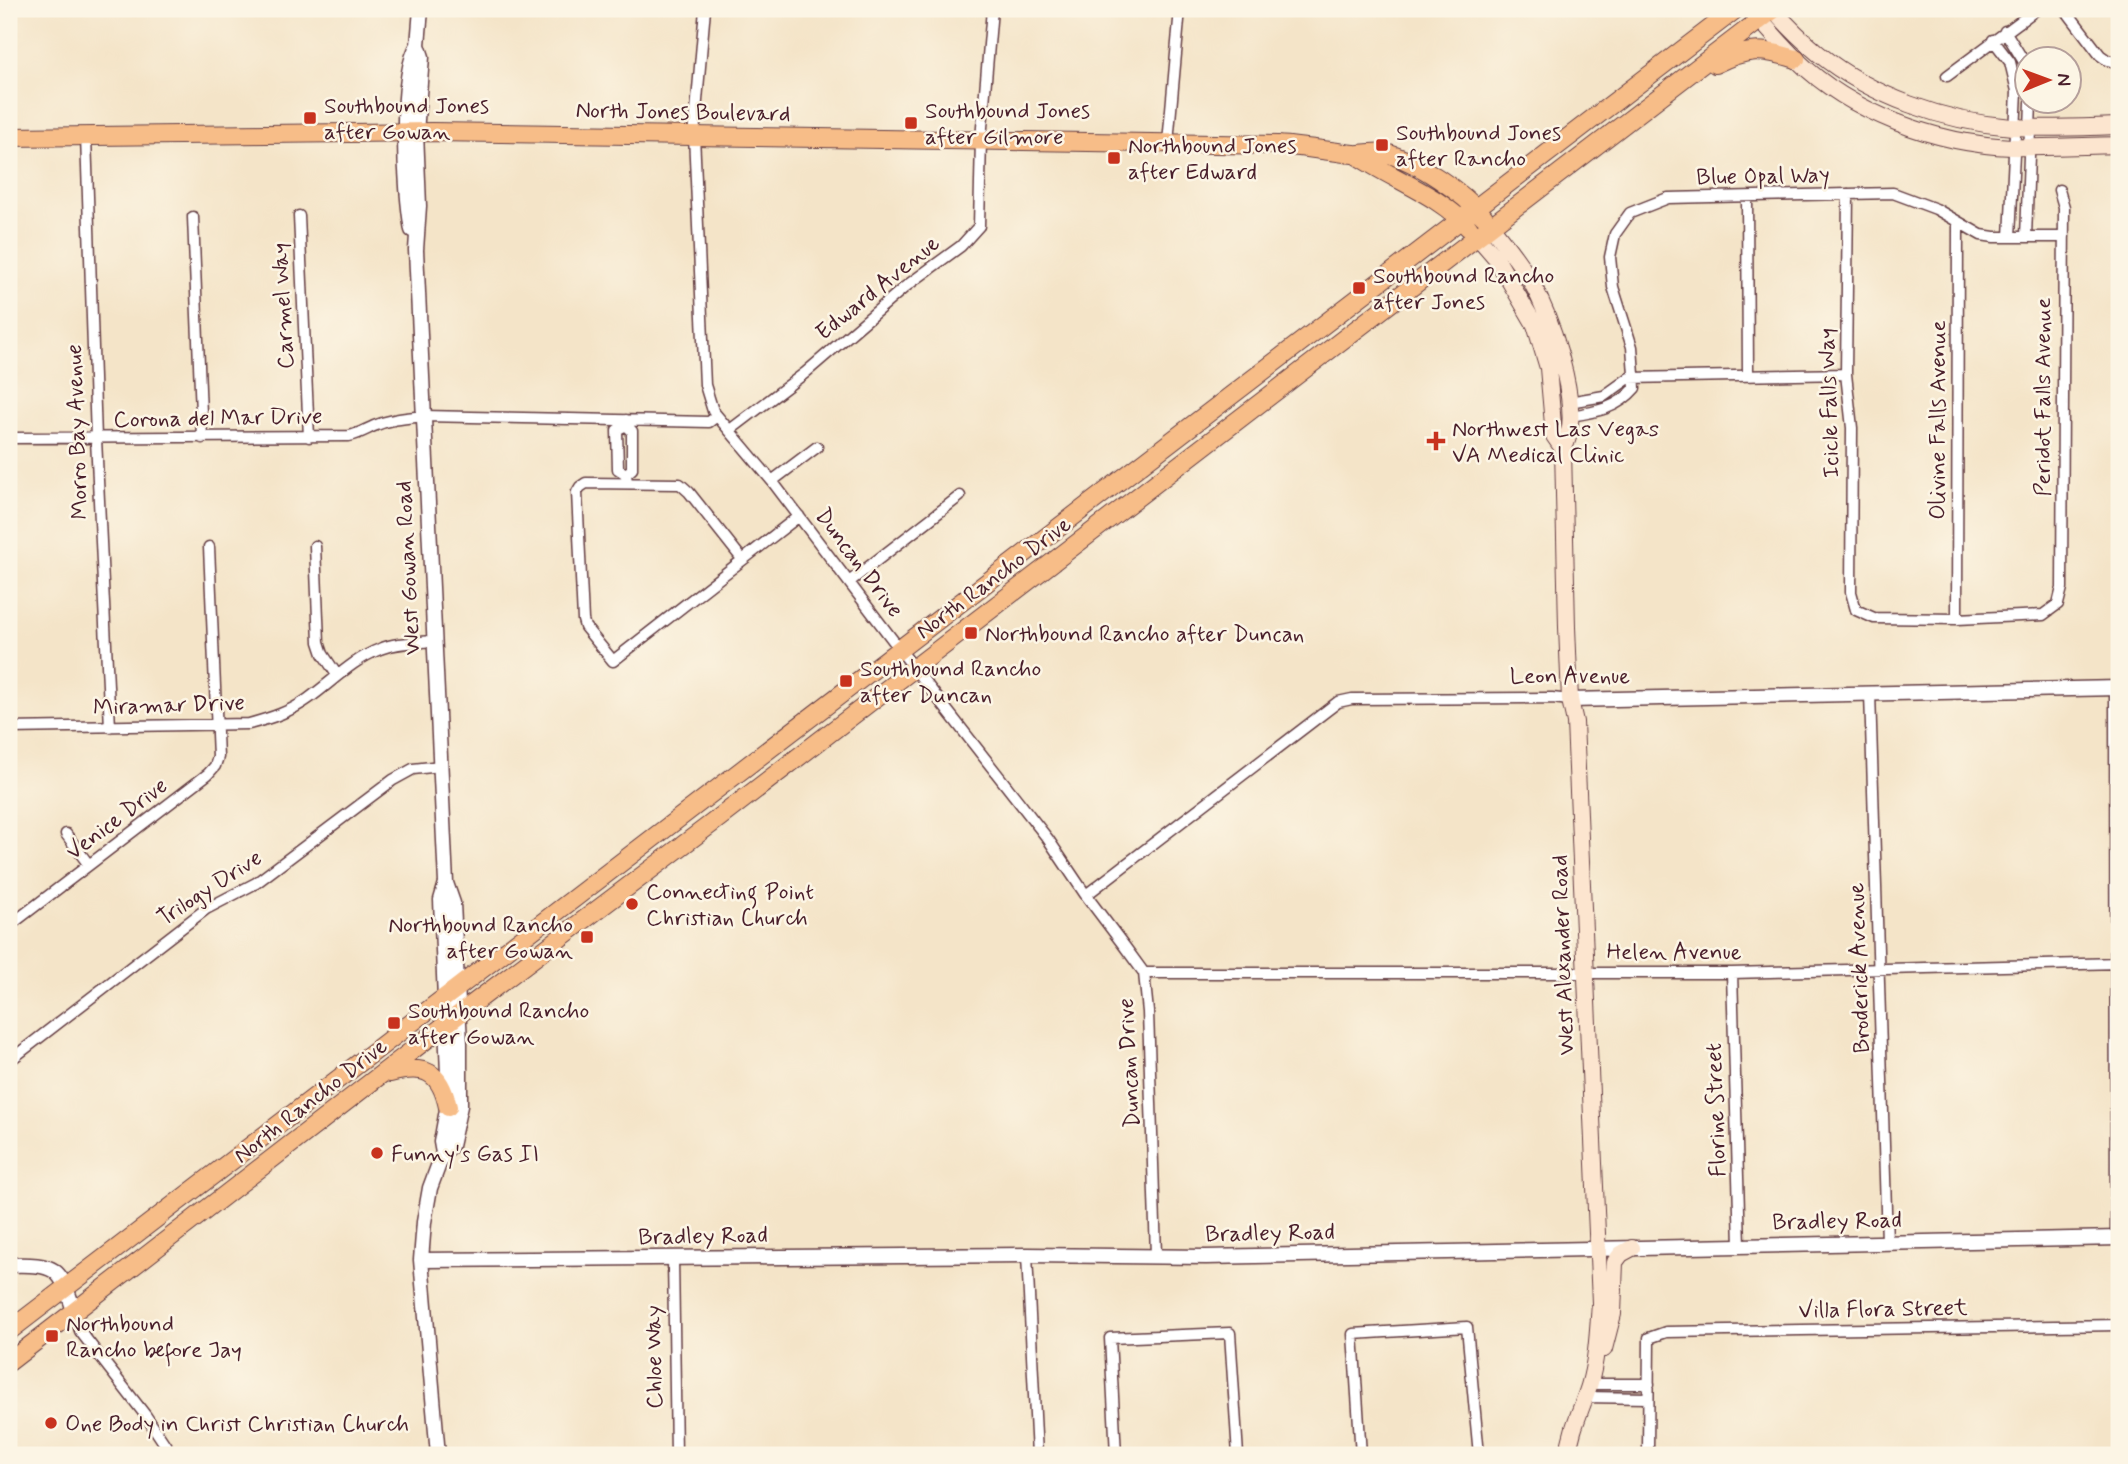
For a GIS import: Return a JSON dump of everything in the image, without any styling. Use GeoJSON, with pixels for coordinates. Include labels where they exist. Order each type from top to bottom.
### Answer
{"type":"FeatureCollection","features":[{"type":"Feature","properties":{"kind":"main road","name":"North Rancho Drive"},"geometry":{"type":"LineString","coordinates":[[9,1331],[1735,9]]}},
{"type":"Feature","properties":{"kind":"main road","name":"North Rancho Drive"},"geometry":{"type":"LineString","coordinates":[[9,1362],[1683,79],[1766,11]]}},
{"type":"Feature","properties":{"kind":"main road"},"geometry":{"type":"LineString","coordinates":[[1766,11],[1796,59]]}},
{"type":"Feature","properties":{"kind":"main road"},"geometry":{"type":"LineString","coordinates":[[1766,11],[1843,71],[1892,97],[1967,121],[2022,127],[2119,126]]}},
{"type":"Feature","properties":{"kind":"main road"},"geometry":{"type":"LineString","coordinates":[[1683,79],[1735,54],[1765,50],[1796,59],[1844,95],[1893,120],[1945,136],[2021,147],[2119,145]]}},
{"type":"Feature","properties":{"kind":"main road","name":"North Jones Boulevard"},"geometry":{"type":"LineString","coordinates":[[9,137],[410,132],[1278,145],[1355,154],[1384,153],[1419,168],[1476,208],[1483,231]]}},
{"type":"Feature","properties":{"kind":"main road","name":"North Jones Boulevard"},"geometry":{"type":"LineString","coordinates":[[1355,154],[1380,171],[1410,184],[1483,231]]}},
{"type":"Feature","properties":{"kind":"main road","name":"West Alexander Road"},"geometry":{"type":"LineString","coordinates":[[1483,231],[1520,264],[1539,297],[1555,337],[1564,370],[1569,409],[1570,438],[1563,449]]}},
{"type":"Feature","properties":{"kind":"main road","name":"West Alexander Road"},"geometry":{"type":"LineString","coordinates":[[1483,231],[1535,325],[1544,348],[1554,436],[1563,449],[1570,700],[1574,722],[1586,972],[1599,1314],[1598,1335],[1588,1383],[1570,1434],[1568,1455]]}},
{"type":"Feature","properties":{"kind":"main road"},"geometry":{"type":"LineString","coordinates":[[700,833],[701,818],[719,802],[731,778]]}},
{"type":"Feature","properties":{"kind":"main road"},"geometry":{"type":"LineString","coordinates":[[665,828],[672,853]]}},
{"type":"Feature","properties":{"kind":"main road"},"geometry":{"type":"LineString","coordinates":[[383,1075],[407,1069],[427,1071],[440,1082],[448,1107]]}},
{"type":"Feature","properties":{"kind":"main road"},"geometry":{"type":"LineString","coordinates":[[1588,1383],[1605,1346],[1613,1314],[1615,1262],[1621,1254],[1632,1248]]}},
{"type":"Feature","properties":{"kind":"street","name":"West Gowan Road"},"geometry":{"type":"LineString","coordinates":[[421,9],[418,45],[422,57],[410,132],[419,206],[416,250],[446,883],[441,900],[460,1105],[451,1146],[443,1153],[430,1188],[421,1260],[438,1455]]}},
{"type":"Feature","properties":{"kind":"street","name":"Duncan Drive"},"geometry":{"type":"LineString","coordinates":[[705,9],[694,135],[705,385],[713,411],[772,481],[1048,839],[1144,973],[1148,1012],[1156,1255]]}},
{"type":"Feature","properties":{"kind":"street","name":"Edward Avenue"},"geometry":{"type":"LineString","coordinates":[[730,430],[805,373],[905,287],[961,246],[979,226],[981,139],[992,9]]}},
{"type":"Feature","properties":{"kind":"street"},"geometry":{"type":"LineString","coordinates":[[1168,143],[1180,9]]}},
{"type":"Feature","properties":{"kind":"street"},"geometry":{"type":"LineString","coordinates":[[1947,76],[2037,9]]}},
{"type":"Feature","properties":{"kind":"street"},"geometry":{"type":"LineString","coordinates":[[2065,9],[2099,55],[2119,62]]}},
{"type":"Feature","properties":{"kind":"street"},"geometry":{"type":"LineString","coordinates":[[2005,31],[2014,46]]}},
{"type":"Feature","properties":{"kind":"street"},"geometry":{"type":"LineString","coordinates":[[1993,40],[2010,62],[2016,80],[2022,127],[2010,237]]}},
{"type":"Feature","properties":{"kind":"street"},"geometry":{"type":"LineString","coordinates":[[2026,116],[2022,127],[2021,147],[2026,237]]}},
{"type":"Feature","properties":{"kind":"street","name":"Morro Bay Avenue"},"geometry":{"type":"LineString","coordinates":[[86,136],[96,439],[110,727]]}},
{"type":"Feature","properties":{"kind":"street","name":"Peridot Falls Avenue"},"geometry":{"type":"LineString","coordinates":[[1957,619],[2042,615],[2058,604],[2062,588],[2064,207],[2059,190]]}},
{"type":"Feature","properties":{"kind":"street","name":"Blue Opal Way"},"geometry":{"type":"LineString","coordinates":[[1633,378],[1632,347],[1610,272],[1610,257],[1615,234],[1629,213],[1668,198],[1893,193],[1936,209],[1982,235],[2064,237]]}},
{"type":"Feature","properties":{"kind":"street","name":"Icicle Falls Way"},"geometry":{"type":"LineString","coordinates":[[1848,194],[1846,373],[1852,428],[1851,592],[1856,610],[1874,618],[1957,619]]}},
{"type":"Feature","properties":{"kind":"street"},"geometry":{"type":"LineString","coordinates":[[1747,197],[1748,374]]}},
{"type":"Feature","properties":{"kind":"street","name":"Carmel Way"},"geometry":{"type":"LineString","coordinates":[[299,216],[309,437]]}},
{"type":"Feature","properties":{"kind":"street"},"geometry":{"type":"LineString","coordinates":[[193,218],[202,438]]}},
{"type":"Feature","properties":{"kind":"street","name":"Olivine Falls Avenue"},"geometry":{"type":"LineString","coordinates":[[1957,619],[1958,222]]}},
{"type":"Feature","properties":{"kind":"street"},"geometry":{"type":"LineString","coordinates":[[1569,409],[1601,411],[1617,405],[1635,388],[1636,382],[1633,378],[1846,373]]}},
{"type":"Feature","properties":{"kind":"street"},"geometry":{"type":"LineString","coordinates":[[424,416],[626,423],[709,422],[717,416]]}},
{"type":"Feature","properties":{"kind":"street","name":"Corona del Mar Drive"},"geometry":{"type":"LineString","coordinates":[[9,438],[349,436],[362,434],[373,426],[395,419],[424,416]]}},
{"type":"Feature","properties":{"kind":"street"},"geometry":{"type":"LineString","coordinates":[[626,423],[617,430],[618,469],[626,479]]}},
{"type":"Feature","properties":{"kind":"street"},"geometry":{"type":"LineString","coordinates":[[772,481],[817,447]]}},
{"type":"Feature","properties":{"kind":"street"},"geometry":{"type":"LineString","coordinates":[[742,558],[680,484],[626,479],[586,483],[577,492],[583,620],[585,627],[613,661],[799,516]]}},
{"type":"Feature","properties":{"kind":"street"},"geometry":{"type":"LineString","coordinates":[[849,582],[960,496]]}},
{"type":"Feature","properties":{"kind":"street"},"geometry":{"type":"LineString","coordinates":[[314,546],[319,642],[323,654],[337,675]]}},
{"type":"Feature","properties":{"kind":"street","name":"Venice Drive"},"geometry":{"type":"LineString","coordinates":[[9,926],[215,766],[218,757],[209,547]]}},
{"type":"Feature","properties":{"kind":"street","name":"Miramar Drive"},"geometry":{"type":"LineString","coordinates":[[9,728],[249,724],[279,716],[309,698],[352,663],[379,649],[396,644],[433,641]]}},
{"type":"Feature","properties":{"kind":"street"},"geometry":{"type":"LineString","coordinates":[[2117,689],[2118,1238]]}},
{"type":"Feature","properties":{"kind":"street","name":"Leon Avenue"},"geometry":{"type":"LineString","coordinates":[[1086,895],[1338,702],[1352,699],[1570,700],[2117,689]]}},
{"type":"Feature","properties":{"kind":"street","name":"Broderick Avenue"},"geometry":{"type":"LineString","coordinates":[[1870,693],[1887,1242]]}},
{"type":"Feature","properties":{"kind":"street","name":"Trilogy Drive"},"geometry":{"type":"LineString","coordinates":[[9,1061],[206,909],[256,883],[393,780],[413,769],[440,766]]}},
{"type":"Feature","properties":{"kind":"street"},"geometry":{"type":"LineString","coordinates":[[66,834],[89,865]]}},
{"type":"Feature","properties":{"kind":"street","name":"Helen Avenue"},"geometry":{"type":"LineString","coordinates":[[1144,973],[1732,973],[2118,963]]}},
{"type":"Feature","properties":{"kind":"street","name":"Florine Street"},"geometry":{"type":"LineString","coordinates":[[1732,973],[1740,1245]]}},
{"type":"Feature","properties":{"kind":"street","name":"West Gowan Road"},"geometry":{"type":"LineString","coordinates":[[443,1153],[441,1142],[448,1107],[452,1020]]}},
{"type":"Feature","properties":{"kind":"street","name":"Bradley Road"},"geometry":{"type":"LineString","coordinates":[[421,1260],[1027,1255],[1206,1257],[2118,1238]]}},
{"type":"Feature","properties":{"kind":"street"},"geometry":{"type":"LineString","coordinates":[[1027,1255],[1037,1455]]}},
{"type":"Feature","properties":{"kind":"street","name":"Chloe Way"},"geometry":{"type":"LineString","coordinates":[[673,1258],[676,1455]]}},
{"type":"Feature","properties":{"kind":"street"},"geometry":{"type":"LineString","coordinates":[[9,1265],[40,1265],[56,1270],[66,1287],[79,1331],[146,1416],[172,1455]]}},
{"type":"Feature","properties":{"kind":"street","name":"Villa Flora Street"},"geometry":{"type":"LineString","coordinates":[[1648,1384],[1649,1338],[1666,1332],[2119,1325]]}},
{"type":"Feature","properties":{"kind":"street"},"geometry":{"type":"LineString","coordinates":[[1361,1455],[1353,1334],[1467,1327],[1479,1455]]}},
{"type":"Feature","properties":{"kind":"street"},"geometry":{"type":"LineString","coordinates":[[1116,1455],[1110,1338],[1230,1333],[1238,1455]]}},
{"type":"Feature","properties":{"kind":"street"},"geometry":{"type":"LineString","coordinates":[[1588,1383],[1648,1384],[1650,1455]]}},
{"type":"Feature","properties":{"kind":"street"},"geometry":{"type":"LineString","coordinates":[[1588,1383],[1648,1398]]}},
{"type":"Feature","properties":{"kind":"place","name":"Southbound Jones after Gowan"},"geometry":{"type":"Point","coordinates":[310,118]}},
{"type":"Feature","properties":{"kind":"place","name":"Southbound Jones after Gilmore"},"geometry":{"type":"Point","coordinates":[911,123]}},
{"type":"Feature","properties":{"kind":"place","name":"Southbound Jones after Rancho"},"geometry":{"type":"Point","coordinates":[1382,145]}},
{"type":"Feature","properties":{"kind":"place","name":"Northbound Jones after Edward"},"geometry":{"type":"Point","coordinates":[1114,158]}},
{"type":"Feature","properties":{"kind":"place","name":"Southbound Rancho after Jones"},"geometry":{"type":"Point","coordinates":[1359,288]}},
{"type":"Feature","properties":{"kind":"place","name":"Northwest Las Vegas VA Medical Clinic"},"geometry":{"type":"Point","coordinates":[1436,441]}},
{"type":"Feature","properties":{"kind":"place","name":"Northbound Rancho after Duncan"},"geometry":{"type":"Point","coordinates":[971,633]}},
{"type":"Feature","properties":{"kind":"place","name":"Southbound Rancho after Duncan"},"geometry":{"type":"Point","coordinates":[846,681]}},
{"type":"Feature","properties":{"kind":"place","name":"Connecting Point Christian Church"},"geometry":{"type":"Point","coordinates":[632,904]}},
{"type":"Feature","properties":{"kind":"place","name":"Northbound Rancho after Gowan"},"geometry":{"type":"Point","coordinates":[587,937]}},
{"type":"Feature","properties":{"kind":"place","name":"Southbound Rancho after Gowan"},"geometry":{"type":"Point","coordinates":[394,1023]}},
{"type":"Feature","properties":{"kind":"place","name":"Funny's Gas II"},"geometry":{"type":"Point","coordinates":[377,1153]}},
{"type":"Feature","properties":{"kind":"place","name":"Northbound Rancho before Jay"},"geometry":{"type":"Point","coordinates":[52,1336]}},
{"type":"Feature","properties":{"kind":"place","name":"One Body in Christ Christian Church"},"geometry":{"type":"Point","coordinates":[51,1423]}}]}
